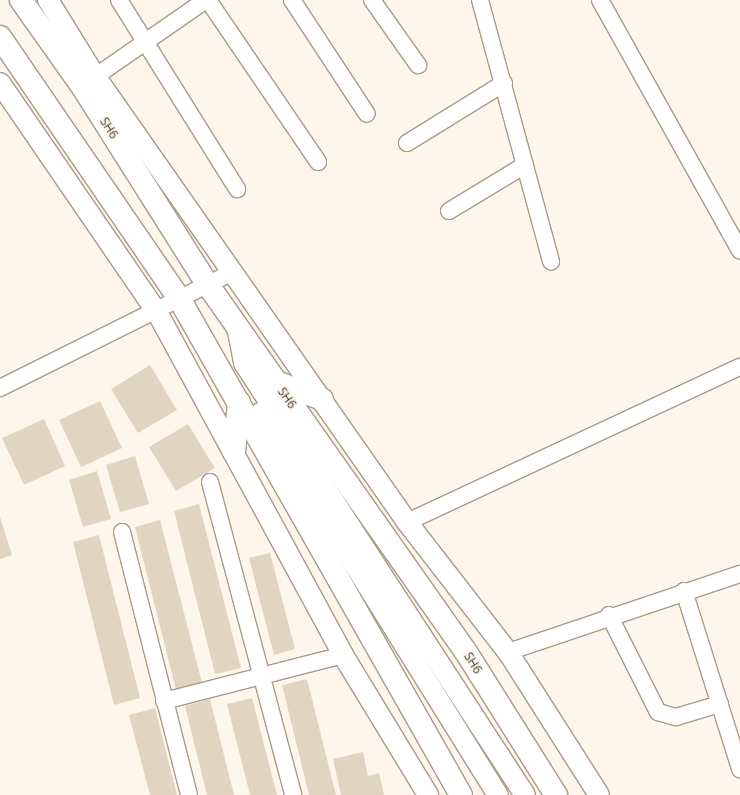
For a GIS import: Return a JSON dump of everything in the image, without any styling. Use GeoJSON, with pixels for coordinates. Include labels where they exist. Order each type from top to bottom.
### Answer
{"type":"FeatureCollection","features":[{"type":"Feature","properties":{"kind":"main road","name":"SH6"},"geometry":{"type":"LineString","coordinates":[[21,0],[89,81],[208,285],[454,635],[556,795]]}},
{"type":"Feature","properties":{"kind":"main road"},"geometry":{"type":"LineString","coordinates":[[0,37],[180,300],[461,795]]}},
{"type":"Feature","properties":{"kind":"main road"},"geometry":{"type":"LineString","coordinates":[[276,382],[322,399]]}},
{"type":"Feature","properties":{"kind":"main road"},"geometry":{"type":"LineString","coordinates":[[234,452],[239,402]]}},
{"type":"Feature","properties":{"kind":"street"},"geometry":{"type":"LineString","coordinates":[[48,0],[89,81],[233,272],[407,522],[508,652],[599,795]]}},
{"type":"Feature","properties":{"kind":"street"},"geometry":{"type":"LineString","coordinates":[[119,0],[237,189]]}},
{"type":"Feature","properties":{"kind":"street"},"geometry":{"type":"LineString","coordinates":[[89,81],[207,0],[318,162]]}},
{"type":"Feature","properties":{"kind":"street"},"geometry":{"type":"LineString","coordinates":[[292,0],[367,114]]}},
{"type":"Feature","properties":{"kind":"street"},"geometry":{"type":"LineString","coordinates":[[372,0],[418,65]]}},
{"type":"Feature","properties":{"kind":"street"},"geometry":{"type":"LineString","coordinates":[[480,0],[504,83],[551,262]]}},
{"type":"Feature","properties":{"kind":"street"},"geometry":{"type":"LineString","coordinates":[[600,0],[740,250]]}},
{"type":"Feature","properties":{"kind":"street"},"geometry":{"type":"LineString","coordinates":[[0,83],[157,312],[343,655],[428,795]]}},
{"type":"Feature","properties":{"kind":"street"},"geometry":{"type":"LineString","coordinates":[[406,143],[504,83]]}},
{"type":"Feature","properties":{"kind":"street"},"geometry":{"type":"LineString","coordinates":[[450,211],[525,165]]}},
{"type":"Feature","properties":{"kind":"street"},"geometry":{"type":"LineString","coordinates":[[0,388],[157,312],[233,272]]}},
{"type":"Feature","properties":{"kind":"street"},"geometry":{"type":"LineString","coordinates":[[237,326],[244,363],[525,795]]}},
{"type":"Feature","properties":{"kind":"street"},"geometry":{"type":"LineString","coordinates":[[205,342],[234,371],[498,795]]}},
{"type":"Feature","properties":{"kind":"street"},"geometry":{"type":"LineString","coordinates":[[407,522],[740,367]]}},
{"type":"Feature","properties":{"kind":"street"},"geometry":{"type":"LineString","coordinates":[[210,482],[293,795]]}},
{"type":"Feature","properties":{"kind":"street"},"geometry":{"type":"LineString","coordinates":[[122,532],[189,795]]}},
{"type":"Feature","properties":{"kind":"street"},"geometry":{"type":"LineString","coordinates":[[508,652],[609,615],[740,574]]}},
{"type":"Feature","properties":{"kind":"street"},"geometry":{"type":"LineString","coordinates":[[684,591],[740,769]]}},
{"type":"Feature","properties":{"kind":"street"},"geometry":{"type":"LineString","coordinates":[[609,615],[658,712],[676,717],[720,704]]}},
{"type":"Feature","properties":{"kind":"street"},"geometry":{"type":"LineString","coordinates":[[164,701],[343,655]]}},
{"type":"Feature","properties":{"kind":"building"},"geometry":{"type":"Polygon","coordinates":[[[150,365],[177,410],[138,433],[111,389],[150,365]]]}},
{"type":"Feature","properties":{"kind":"building"},"geometry":{"type":"Polygon","coordinates":[[[100,401],[122,448],[81,467],[59,420],[100,401]]]}},
{"type":"Feature","properties":{"kind":"building"},"geometry":{"type":"Polygon","coordinates":[[[44,419],[65,466],[24,485],[2,438],[44,419]]]}},
{"type":"Feature","properties":{"kind":"building"},"geometry":{"type":"Polygon","coordinates":[[[188,424],[215,468],[176,491],[149,447],[188,424]]]}},
{"type":"Feature","properties":{"kind":"building"},"geometry":{"type":"Polygon","coordinates":[[[135,456],[149,504],[120,512],[106,465],[135,456]]]}},
{"type":"Feature","properties":{"kind":"building"},"geometry":{"type":"Polygon","coordinates":[[[97,471],[111,519],[83,527],[69,480],[97,471]]]}},
{"type":"Feature","properties":{"kind":"building"},"geometry":{"type":"Polygon","coordinates":[[[199,504],[241,668],[215,674],[174,511],[199,504]]]}},
{"type":"Feature","properties":{"kind":"building"},"geometry":{"type":"Polygon","coordinates":[[[0,517],[12,555],[0,559],[0,517]]]}},
{"type":"Feature","properties":{"kind":"building"},"geometry":{"type":"Polygon","coordinates":[[[160,520],[202,683],[176,690],[135,527],[160,520]]]}},
{"type":"Feature","properties":{"kind":"building"},"geometry":{"type":"Polygon","coordinates":[[[99,535],[140,698],[114,705],[73,542],[99,535]]]}},
{"type":"Feature","properties":{"kind":"building"},"geometry":{"type":"Polygon","coordinates":[[[270,553],[295,649],[274,655],[249,558],[270,553]]]}},
{"type":"Feature","properties":{"kind":"building"},"geometry":{"type":"Polygon","coordinates":[[[307,679],[336,795],[309,795],[282,685],[307,679]]]}},
{"type":"Feature","properties":{"kind":"building"},"geometry":{"type":"Polygon","coordinates":[[[252,698],[277,795],[250,795],[227,704],[252,698]]]}},
{"type":"Feature","properties":{"kind":"building"},"geometry":{"type":"Polygon","coordinates":[[[210,699],[234,795],[207,795],[185,706],[210,699]]]}},
{"type":"Feature","properties":{"kind":"building"},"geometry":{"type":"Polygon","coordinates":[[[155,708],[177,795],[150,795],[129,715],[155,708]]]}},
{"type":"Feature","properties":{"kind":"building"},"geometry":{"type":"Polygon","coordinates":[[[363,752],[368,776],[379,773],[384,795],[341,795],[333,759],[363,752]]]}}]}
